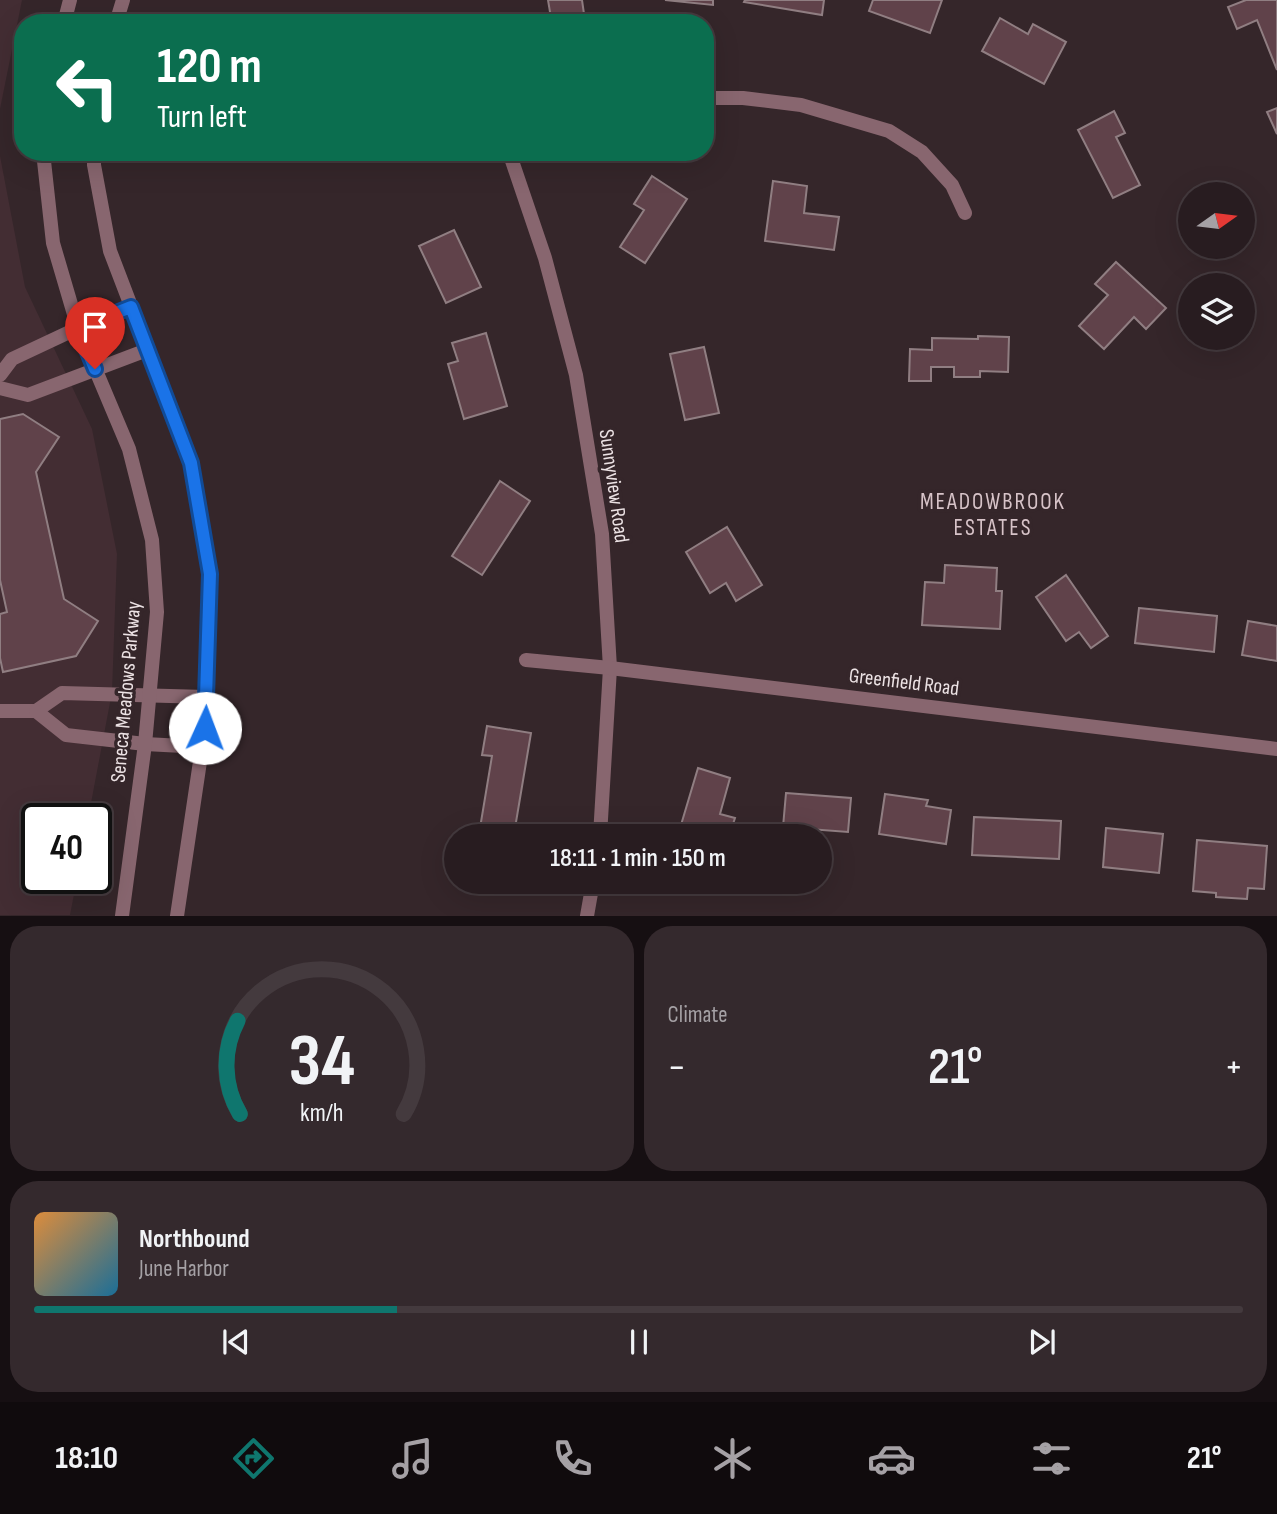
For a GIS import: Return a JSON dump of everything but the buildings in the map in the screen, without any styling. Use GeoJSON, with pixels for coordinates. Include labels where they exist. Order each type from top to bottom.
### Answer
{"type":"FeatureCollection","features":[{"type":"Feature","properties":{"kind":"street"},"geometry":{"type":"LineString","coordinates":[[714,98],[743,98],[801,105],[889,131],[922,152],[952,185],[965,213]]}},
{"type":"Feature","properties":{"kind":"street","name":"Seneca Meadows Parkway"},"geometry":{"type":"LineString","coordinates":[[44,161],[53,243],[78,328],[128,449],[152,540],[157,612],[145,744],[122,915]]}},
{"type":"Feature","properties":{"kind":"street"},"geometry":{"type":"LineString","coordinates":[[94,161],[110,251],[191,463],[210,574],[205,728],[177,915]]}},
{"type":"Feature","properties":{"kind":"street","name":"Sunnyview Road"},"geometry":{"type":"LineString","coordinates":[[512,161],[545,258],[576,375],[602,534],[611,668],[601,824]]}},
{"type":"Feature","properties":{"kind":"street"},"geometry":{"type":"LineString","coordinates":[[0,375],[12,359],[131,307]]}},
{"type":"Feature","properties":{"kind":"street"},"geometry":{"type":"LineString","coordinates":[[0,388],[27,395],[147,350]]}},
{"type":"Feature","properties":{"kind":"street","name":"Greenfield Road"},"geometry":{"type":"LineString","coordinates":[[526,660],[1277,749]]}},
{"type":"Feature","properties":{"kind":"street"},"geometry":{"type":"LineString","coordinates":[[0,711],[36,711],[62,693],[206,697]]}},
{"type":"Feature","properties":{"kind":"street"},"geometry":{"type":"LineString","coordinates":[[36,711],[66,735],[202,747]]}},
{"type":"Feature","properties":{"kind":"street"},"geometry":{"type":"LineString","coordinates":[[587,915],[591,894]]}},
{"type":"Feature","properties":{"kind":"shaded area"},"geometry":{"type":"Polygon","coordinates":[[[0,0],[22,0],[19,14],[14,14],[14,40],[0,109],[0,0]]]}},
{"type":"Feature","properties":{"kind":"shaded area"},"geometry":{"type":"Polygon","coordinates":[[[0,156],[25,287],[92,429],[117,554],[112,692],[91,803],[21,803],[21,894],[74,894],[70,915],[0,915],[0,156]]]}},
{"type":"Feature","properties":{"kind":"district","name":"MEADOWBROOK ESTATES"},"geometry":{"type":"Point","coordinates":[993,515]}},
{"type":"Feature","properties":{"kind":"route"},"geometry":{"type":"LineString","coordinates":[[95,369],[78,328],[131,307],[191,463],[210,574],[205,728]]}}]}
